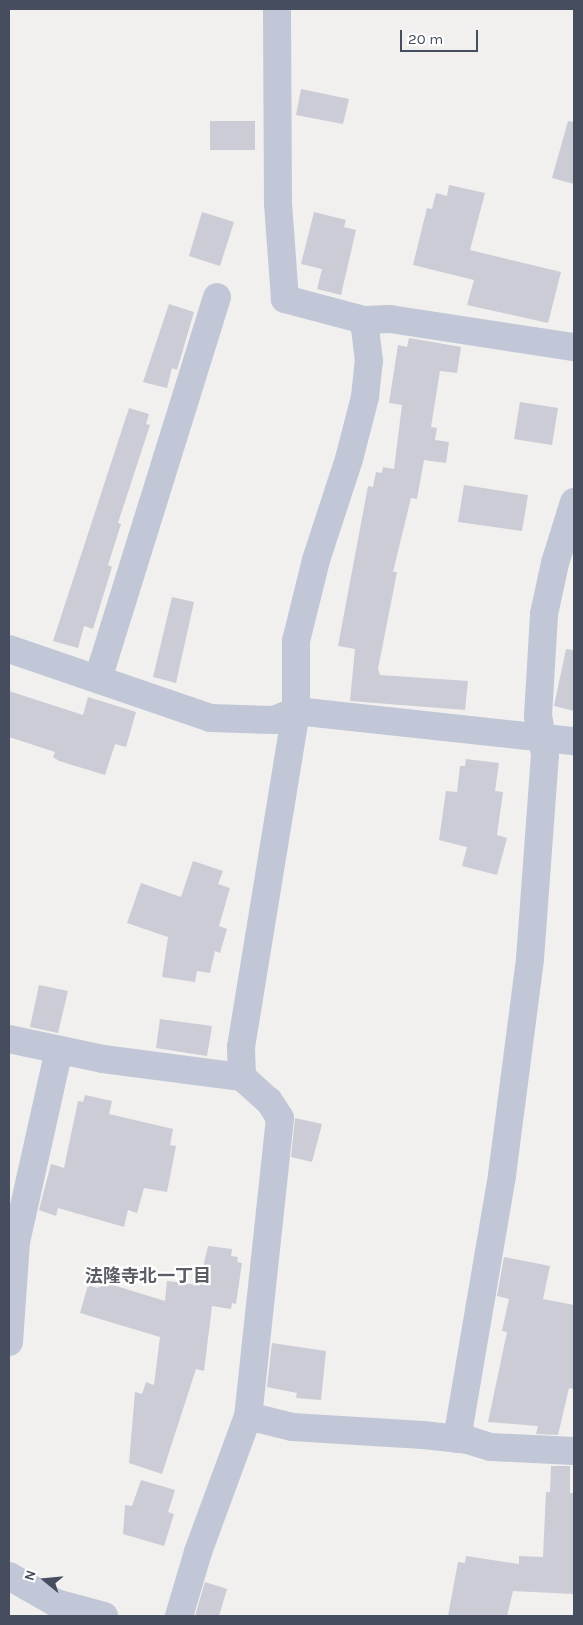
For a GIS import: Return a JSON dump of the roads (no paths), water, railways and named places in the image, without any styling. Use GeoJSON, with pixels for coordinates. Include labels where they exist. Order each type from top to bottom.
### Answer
{"type":"FeatureCollection","features":[{"type":"Feature","properties":{"kind":"street"},"geometry":{"type":"LineString","coordinates":[[277,9],[278,204],[285,299],[364,320],[390,319],[574,347]]}},
{"type":"Feature","properties":{"kind":"street"},"geometry":{"type":"LineString","coordinates":[[98,679],[217,297]]}},
{"type":"Feature","properties":{"kind":"street"},"geometry":{"type":"LineString","coordinates":[[242,1077],[241,1047],[296,711],[296,641],[316,560],[349,459],[366,397],[369,361],[364,320]]}},
{"type":"Feature","properties":{"kind":"street"},"geometry":{"type":"LineString","coordinates":[[457,1439],[502,1175],[530,959],[541,837],[545,754],[538,716],[544,614],[555,563],[574,502]]}},
{"type":"Feature","properties":{"kind":"street"},"geometry":{"type":"LineString","coordinates":[[9,649],[210,718],[274,720],[296,711],[541,739],[574,741]]}},
{"type":"Feature","properties":{"kind":"street"},"geometry":{"type":"LineString","coordinates":[[9,1039],[103,1059],[242,1077],[269,1101],[280,1118],[248,1416],[198,1552],[179,1616]]}},
{"type":"Feature","properties":{"kind":"street"},"geometry":{"type":"LineString","coordinates":[[9,1342],[16,1242],[59,1050]]}},
{"type":"Feature","properties":{"kind":"street"},"geometry":{"type":"LineString","coordinates":[[248,1416],[292,1427],[457,1439],[491,1447],[574,1451]]}},
{"type":"Feature","properties":{"kind":"street"},"geometry":{"type":"LineString","coordinates":[[9,1576],[56,1602],[104,1616]]}},
{"type":"Feature","properties":{"kind":"district","name":"法隆寺北一丁目"},"geometry":{"type":"Point","coordinates":[148,1276]}}]}
